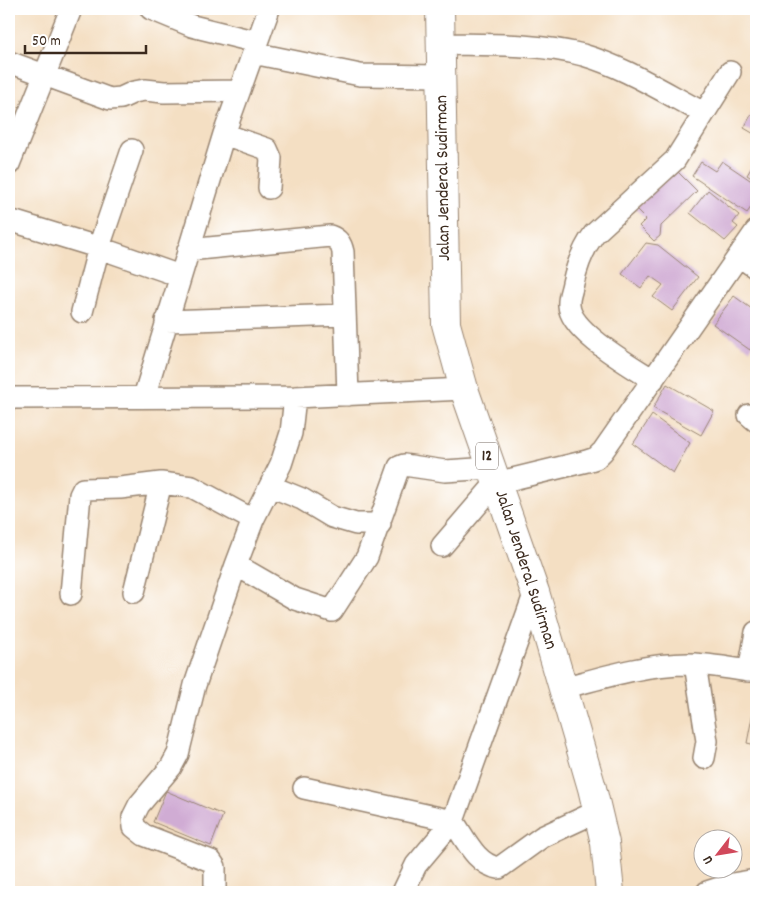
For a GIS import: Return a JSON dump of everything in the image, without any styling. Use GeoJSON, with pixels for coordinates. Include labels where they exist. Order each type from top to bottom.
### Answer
{"type":"FeatureCollection","features":[{"type":"Feature","properties":{"kind":"highway","name":"Jalan Jenderal Sudirman"},"geometry":{"type":"LineString","coordinates":[[440,9],[446,324],[464,390],[534,592],[563,688],[606,844],[610,892]]}},
{"type":"Feature","properties":{"kind":"street"},"geometry":{"type":"LineString","coordinates":[[9,164],[71,9]]}},
{"type":"Feature","properties":{"kind":"street"},"geometry":{"type":"LineString","coordinates":[[151,9],[192,26],[255,47],[360,75],[442,76]]}},
{"type":"Feature","properties":{"kind":"street"},"geometry":{"type":"LineString","coordinates":[[144,397],[224,134],[268,9]]}},
{"type":"Feature","properties":{"kind":"street"},"geometry":{"type":"LineString","coordinates":[[441,44],[517,46],[584,55],[626,73],[704,113]]}},
{"type":"Feature","properties":{"kind":"street"},"geometry":{"type":"LineString","coordinates":[[9,62],[110,99],[121,98],[134,92],[145,90],[164,92],[239,91]]}},
{"type":"Feature","properties":{"kind":"street"},"geometry":{"type":"LineString","coordinates":[[652,380],[584,333],[568,306],[577,266],[586,244],[594,234],[675,160],[730,72]]}},
{"type":"Feature","properties":{"kind":"street"},"geometry":{"type":"LineString","coordinates":[[224,134],[267,149],[271,158],[269,188]]}},
{"type":"Feature","properties":{"kind":"street"},"geometry":{"type":"LineString","coordinates":[[82,312],[99,247],[132,150]]}},
{"type":"Feature","properties":{"kind":"street"},"geometry":{"type":"LineString","coordinates":[[9,220],[99,247],[180,276]]}},
{"type":"Feature","properties":{"kind":"street"},"geometry":{"type":"LineString","coordinates":[[236,565],[295,599],[332,611],[367,557],[401,466],[494,476],[596,458],[603,451],[652,380],[748,262],[756,231]]}},
{"type":"Feature","properties":{"kind":"street"},"geometry":{"type":"LineString","coordinates":[[188,250],[330,236],[337,239],[342,244],[343,252],[348,394]]}},
{"type":"Feature","properties":{"kind":"street"},"geometry":{"type":"LineString","coordinates":[[166,321],[344,315]]}},
{"type":"Feature","properties":{"kind":"street"},"geometry":{"type":"LineString","coordinates":[[9,398],[295,397],[464,390]]}},
{"type":"Feature","properties":{"kind":"street"},"geometry":{"type":"LineString","coordinates":[[215,892],[215,867],[212,861],[144,835],[136,830],[132,822],[139,805],[178,754],[195,685],[236,565],[253,520],[281,464],[291,433],[295,397]]}},
{"type":"Feature","properties":{"kind":"street"},"geometry":{"type":"LineString","coordinates":[[442,546],[494,476]]}},
{"type":"Feature","properties":{"kind":"street"},"geometry":{"type":"LineString","coordinates":[[71,594],[81,492],[87,488],[120,488],[161,484],[192,487],[253,520]]}},
{"type":"Feature","properties":{"kind":"street"},"geometry":{"type":"LineString","coordinates":[[134,592],[161,484]]}},
{"type":"Feature","properties":{"kind":"street"},"geometry":{"type":"LineString","coordinates":[[270,486],[302,499],[332,518],[356,524],[380,524]]}},
{"type":"Feature","properties":{"kind":"street"},"geometry":{"type":"LineString","coordinates":[[403,892],[416,865],[453,820],[534,592]]}},
{"type":"Feature","properties":{"kind":"street"},"geometry":{"type":"LineString","coordinates":[[563,688],[621,672],[658,665],[695,664],[753,678],[756,632]]}},
{"type":"Feature","properties":{"kind":"street"},"geometry":{"type":"LineString","coordinates":[[695,664],[707,741],[704,758]]}},
{"type":"Feature","properties":{"kind":"street"},"geometry":{"type":"LineString","coordinates":[[304,788],[453,820],[478,856],[488,865],[499,868],[542,837],[598,811]]}},
{"type":"Feature","properties":{"kind":"street"},"geometry":{"type":"LineString","coordinates":[[707,892],[732,884],[756,880]]}},
{"type":"Feature","properties":{"kind":"building"},"geometry":{"type":"Polygon","coordinates":[[[756,106],[756,135],[744,128],[756,106]]]}},
{"type":"Feature","properties":{"kind":"building"},"geometry":{"type":"Polygon","coordinates":[[[756,160],[756,181],[747,175],[756,160]]]}},
{"type":"Feature","properties":{"kind":"building"},"geometry":{"type":"Polygon","coordinates":[[[722,161],[756,184],[756,200],[747,213],[692,176],[701,162],[715,171],[722,161]]]}},
{"type":"Feature","properties":{"kind":"building"},"geometry":{"type":"Polygon","coordinates":[[[675,169],[697,191],[661,226],[660,236],[654,241],[639,226],[646,219],[635,208],[675,169]]]}},
{"type":"Feature","properties":{"kind":"building"},"geometry":{"type":"Polygon","coordinates":[[[708,190],[739,215],[733,223],[738,227],[725,241],[690,213],[708,190]]]}},
{"type":"Feature","properties":{"kind":"building"},"geometry":{"type":"Polygon","coordinates":[[[646,243],[658,245],[698,277],[672,311],[653,297],[663,285],[650,276],[641,288],[622,274],[646,243]]]}},
{"type":"Feature","properties":{"kind":"building"},"geometry":{"type":"Polygon","coordinates":[[[734,296],[756,312],[756,340],[750,350],[713,324],[734,296]]]}},
{"type":"Feature","properties":{"kind":"building"},"geometry":{"type":"Polygon","coordinates":[[[667,384],[714,411],[701,435],[653,408],[667,384]]]}},
{"type":"Feature","properties":{"kind":"building"},"geometry":{"type":"Polygon","coordinates":[[[652,415],[690,443],[673,473],[633,444],[652,415]]]}},
{"type":"Feature","properties":{"kind":"building"},"geometry":{"type":"Polygon","coordinates":[[[756,710],[756,745],[747,743],[753,712],[756,710]]]}},
{"type":"Feature","properties":{"kind":"building"},"geometry":{"type":"Polygon","coordinates":[[[166,791],[223,815],[211,846],[153,822],[166,791]]]}}]}
